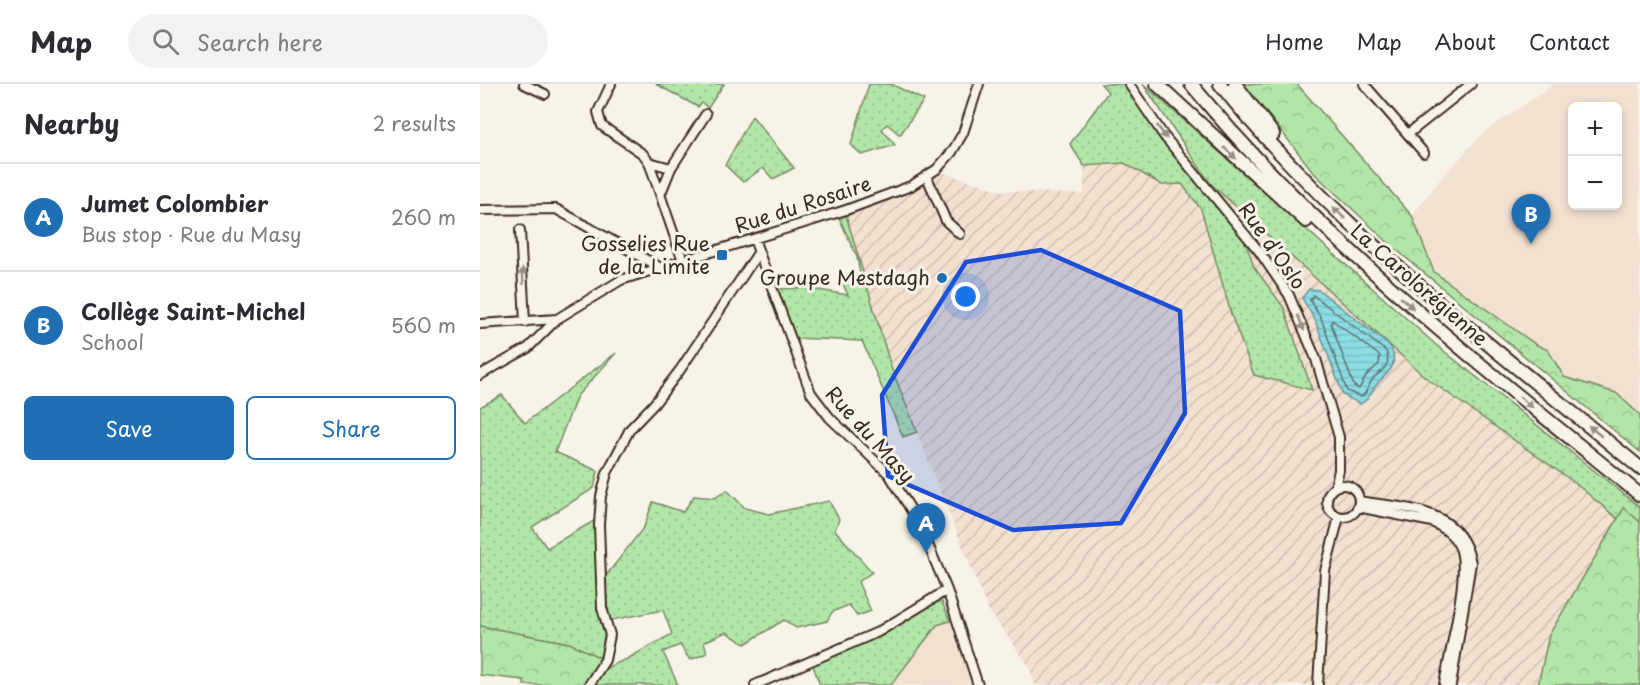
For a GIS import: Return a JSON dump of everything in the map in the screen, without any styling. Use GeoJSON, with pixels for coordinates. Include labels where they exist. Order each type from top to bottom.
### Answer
{"type":"FeatureCollection","features":[{"type":"Feature","properties":{"kind":"highway"},"geometry":{"type":"LineString","coordinates":[[1157,84],[1343,255],[1363,264]]}},
{"type":"Feature","properties":{"kind":"highway","name":"La Carolorégienne"},"geometry":{"type":"LineString","coordinates":[[1191,84],[1274,179],[1363,264],[1640,495]]}},
{"type":"Feature","properties":{"kind":"highway","name":"La Carolorégienne"},"geometry":{"type":"LineString","coordinates":[[1220,84],[1286,159],[1372,244],[1640,468]]}},
{"type":"Feature","properties":{"kind":"highway"},"geometry":{"type":"LineString","coordinates":[[1235,84],[1281,144],[1286,159]]}},
{"type":"Feature","properties":{"kind":"street"},"geometry":{"type":"LineString","coordinates":[[524,84],[545,94]]}},
{"type":"Feature","properties":{"kind":"street"},"geometry":{"type":"LineString","coordinates":[[611,84],[598,112],[602,126],[644,154],[649,162],[683,261]]}},
{"type":"Feature","properties":{"kind":"street","name":"Rue du Rosaire"},"geometry":{"type":"LineString","coordinates":[[480,375],[528,348],[557,320],[607,287],[876,200],[927,177],[945,160],[963,133],[979,84]]}},
{"type":"Feature","properties":{"kind":"street","name":"Rue d'Oslo"},"geometry":{"type":"LineString","coordinates":[[1130,84],[1164,136],[1244,232],[1289,295],[1316,359],[1339,437],[1339,470],[1335,487]]}},
{"type":"Feature","properties":{"kind":"street"},"geometry":{"type":"LineString","coordinates":[[1364,84],[1424,153]]}},
{"type":"Feature","properties":{"kind":"street"},"geometry":{"type":"LineString","coordinates":[[1408,134],[1471,84]]}},
{"type":"Feature","properties":{"kind":"street"},"geometry":{"type":"LineString","coordinates":[[661,193],[671,168],[706,114]]}},
{"type":"Feature","properties":{"kind":"street"},"geometry":{"type":"LineString","coordinates":[[649,162],[671,168]]}},
{"type":"Feature","properties":{"kind":"street"},"geometry":{"type":"LineString","coordinates":[[927,177],[946,221],[960,234]]}},
{"type":"Feature","properties":{"kind":"street"},"geometry":{"type":"LineString","coordinates":[[480,210],[548,208],[565,213],[616,245],[661,268]]}},
{"type":"Feature","properties":{"kind":"street"},"geometry":{"type":"LineString","coordinates":[[520,230],[525,322]]}},
{"type":"Feature","properties":{"kind":"street","name":"Rue du Masy"},"geometry":{"type":"LineString","coordinates":[[754,239],[810,393],[830,418],[894,481],[919,523],[947,590],[978,685]]}},
{"type":"Feature","properties":{"kind":"street"},"geometry":{"type":"LineString","coordinates":[[590,685],[605,660],[610,635],[602,608],[599,525],[601,496],[607,473],[630,429],[654,404],[680,370],[758,253]]}},
{"type":"Feature","properties":{"kind":"street"},"geometry":{"type":"LineString","coordinates":[[480,324],[557,320]]}},
{"type":"Feature","properties":{"kind":"street"},"geometry":{"type":"LineString","coordinates":[[1339,517],[1328,506],[1328,495],[1335,487],[1351,487],[1359,504]]}},
{"type":"Feature","properties":{"kind":"street"},"geometry":{"type":"LineString","coordinates":[[1339,517],[1350,516],[1359,504]]}},
{"type":"Feature","properties":{"kind":"street"},"geometry":{"type":"LineString","coordinates":[[1359,504],[1432,522],[1449,532],[1461,550],[1462,578],[1444,685]]}},
{"type":"Feature","properties":{"kind":"street"},"geometry":{"type":"LineString","coordinates":[[1359,504],[1436,515],[1459,532],[1468,547],[1471,563],[1450,685]]}},
{"type":"Feature","properties":{"kind":"street"},"geometry":{"type":"LineString","coordinates":[[1318,685],[1325,571],[1339,517]]}},
{"type":"Feature","properties":{"kind":"street"},"geometry":{"type":"LineString","coordinates":[[755,685],[878,633],[947,590]]}},
{"type":"Feature","properties":{"kind":"highlighted area"},"geometry":{"type":"Polygon","coordinates":[[[1041,250],[1180,311],[1185,413],[1121,523],[1013,530],[888,476],[882,395],[966,262],[1041,250]]]}},
{"type":"Feature","properties":{"kind":"shaded area"},"geometry":{"type":"Polygon","coordinates":[[[1554,84],[1640,84],[1640,415],[1616,393],[1564,377],[1548,350],[1535,344],[1434,272],[1412,216],[1439,181],[1483,133],[1554,84]]]}},
{"type":"Feature","properties":{"kind":"shaded area"},"geometry":{"type":"Polygon","coordinates":[[[1124,163],[1162,185],[1210,183],[1425,377],[1575,483],[1640,537],[1640,685],[1035,685],[1029,666],[987,608],[891,367],[846,215],[941,172],[1002,191],[1084,194],[1084,166],[1124,163]]]}},
{"type":"Feature","properties":{"kind":"shaded area"},"geometry":{"type":"Polygon","coordinates":[[[955,620],[974,685],[891,685],[937,625],[955,620]]]}},
{"type":"Feature","properties":{"kind":"green space"},"geometry":{"type":"Polygon","coordinates":[[[656,84],[724,84],[708,108],[702,103],[698,107],[656,84]]]}},
{"type":"Feature","properties":{"kind":"green space"},"geometry":{"type":"Polygon","coordinates":[[[869,84],[891,84],[924,100],[900,135],[887,124],[882,129],[895,145],[862,155],[851,145],[869,84]]]}},
{"type":"Feature","properties":{"kind":"green space"},"geometry":{"type":"Polygon","coordinates":[[[1101,84],[1129,84],[1244,237],[1254,267],[1284,308],[1312,390],[1254,375],[1232,317],[1201,209],[1182,184],[1162,185],[1124,163],[1084,166],[1070,144],[1108,92],[1101,84]]]}},
{"type":"Feature","properties":{"kind":"green space"},"geometry":{"type":"Polygon","coordinates":[[[1143,84],[1435,344],[1640,507],[1640,522],[1624,509],[1618,519],[1575,483],[1425,377],[1210,183],[1143,84]]]}},
{"type":"Feature","properties":{"kind":"green space"},"geometry":{"type":"Polygon","coordinates":[[[1244,84],[1297,84],[1412,216],[1434,272],[1535,344],[1548,350],[1564,377],[1616,393],[1640,415],[1640,452],[1393,247],[1315,174],[1244,84]]]}},
{"type":"Feature","properties":{"kind":"green space"},"geometry":{"type":"Polygon","coordinates":[[[752,116],[794,168],[773,179],[763,168],[743,182],[725,165],[752,116]]]}},
{"type":"Feature","properties":{"kind":"green space"},"geometry":{"type":"Polygon","coordinates":[[[837,213],[846,215],[891,367],[917,432],[903,437],[862,341],[795,338],[776,289],[807,288],[848,295],[840,278],[861,280],[857,257],[837,213]]]}},
{"type":"Feature","properties":{"kind":"green space"},"geometry":{"type":"Polygon","coordinates":[[[616,353],[577,396],[555,452],[598,471],[594,488],[532,527],[547,548],[599,518],[606,616],[605,577],[644,527],[653,502],[683,512],[694,496],[715,498],[727,490],[745,508],[769,514],[829,501],[839,519],[835,530],[872,572],[858,582],[871,611],[857,616],[849,605],[832,612],[827,621],[796,628],[784,620],[745,644],[726,632],[704,642],[707,653],[690,660],[680,645],[663,652],[678,685],[589,685],[598,671],[627,659],[672,634],[663,610],[606,621],[605,660],[569,643],[480,626],[480,407],[502,395],[525,423],[616,353]]]}},
{"type":"Feature","properties":{"kind":"green space"},"geometry":{"type":"Polygon","coordinates":[[[1624,508],[1640,522],[1640,685],[1538,685],[1549,635],[1624,508]]]}},
{"type":"Feature","properties":{"kind":"green space"},"geometry":{"type":"Polygon","coordinates":[[[939,595],[950,621],[937,625],[891,685],[820,685],[811,660],[884,629],[939,595]]]}},
{"type":"Feature","properties":{"kind":"green space"},"geometry":{"type":"Polygon","coordinates":[[[480,626],[569,643],[605,660],[589,685],[524,685],[524,680],[480,675],[480,626]]]}},
{"type":"Feature","properties":{"kind":"water"},"geometry":{"type":"Polygon","coordinates":[[[1309,289],[1319,290],[1391,347],[1394,359],[1392,367],[1366,400],[1360,404],[1343,395],[1315,320],[1302,298],[1309,289]]]}},
{"type":"Feature","properties":{"kind":"place","name":"Collège Saint-Michel"},"geometry":{"type":"Point","coordinates":[1531,244]}},
{"type":"Feature","properties":{"kind":"place","name":"Gosselies Rue de la Limite"},"geometry":{"type":"Point","coordinates":[722,255]}},
{"type":"Feature","properties":{"kind":"place","name":"Groupe Mestdagh"},"geometry":{"type":"Point","coordinates":[942,278]}},
{"type":"Feature","properties":{"kind":"place","name":"Jumet Colombier"},"geometry":{"type":"Point","coordinates":[926,553]}}]}
